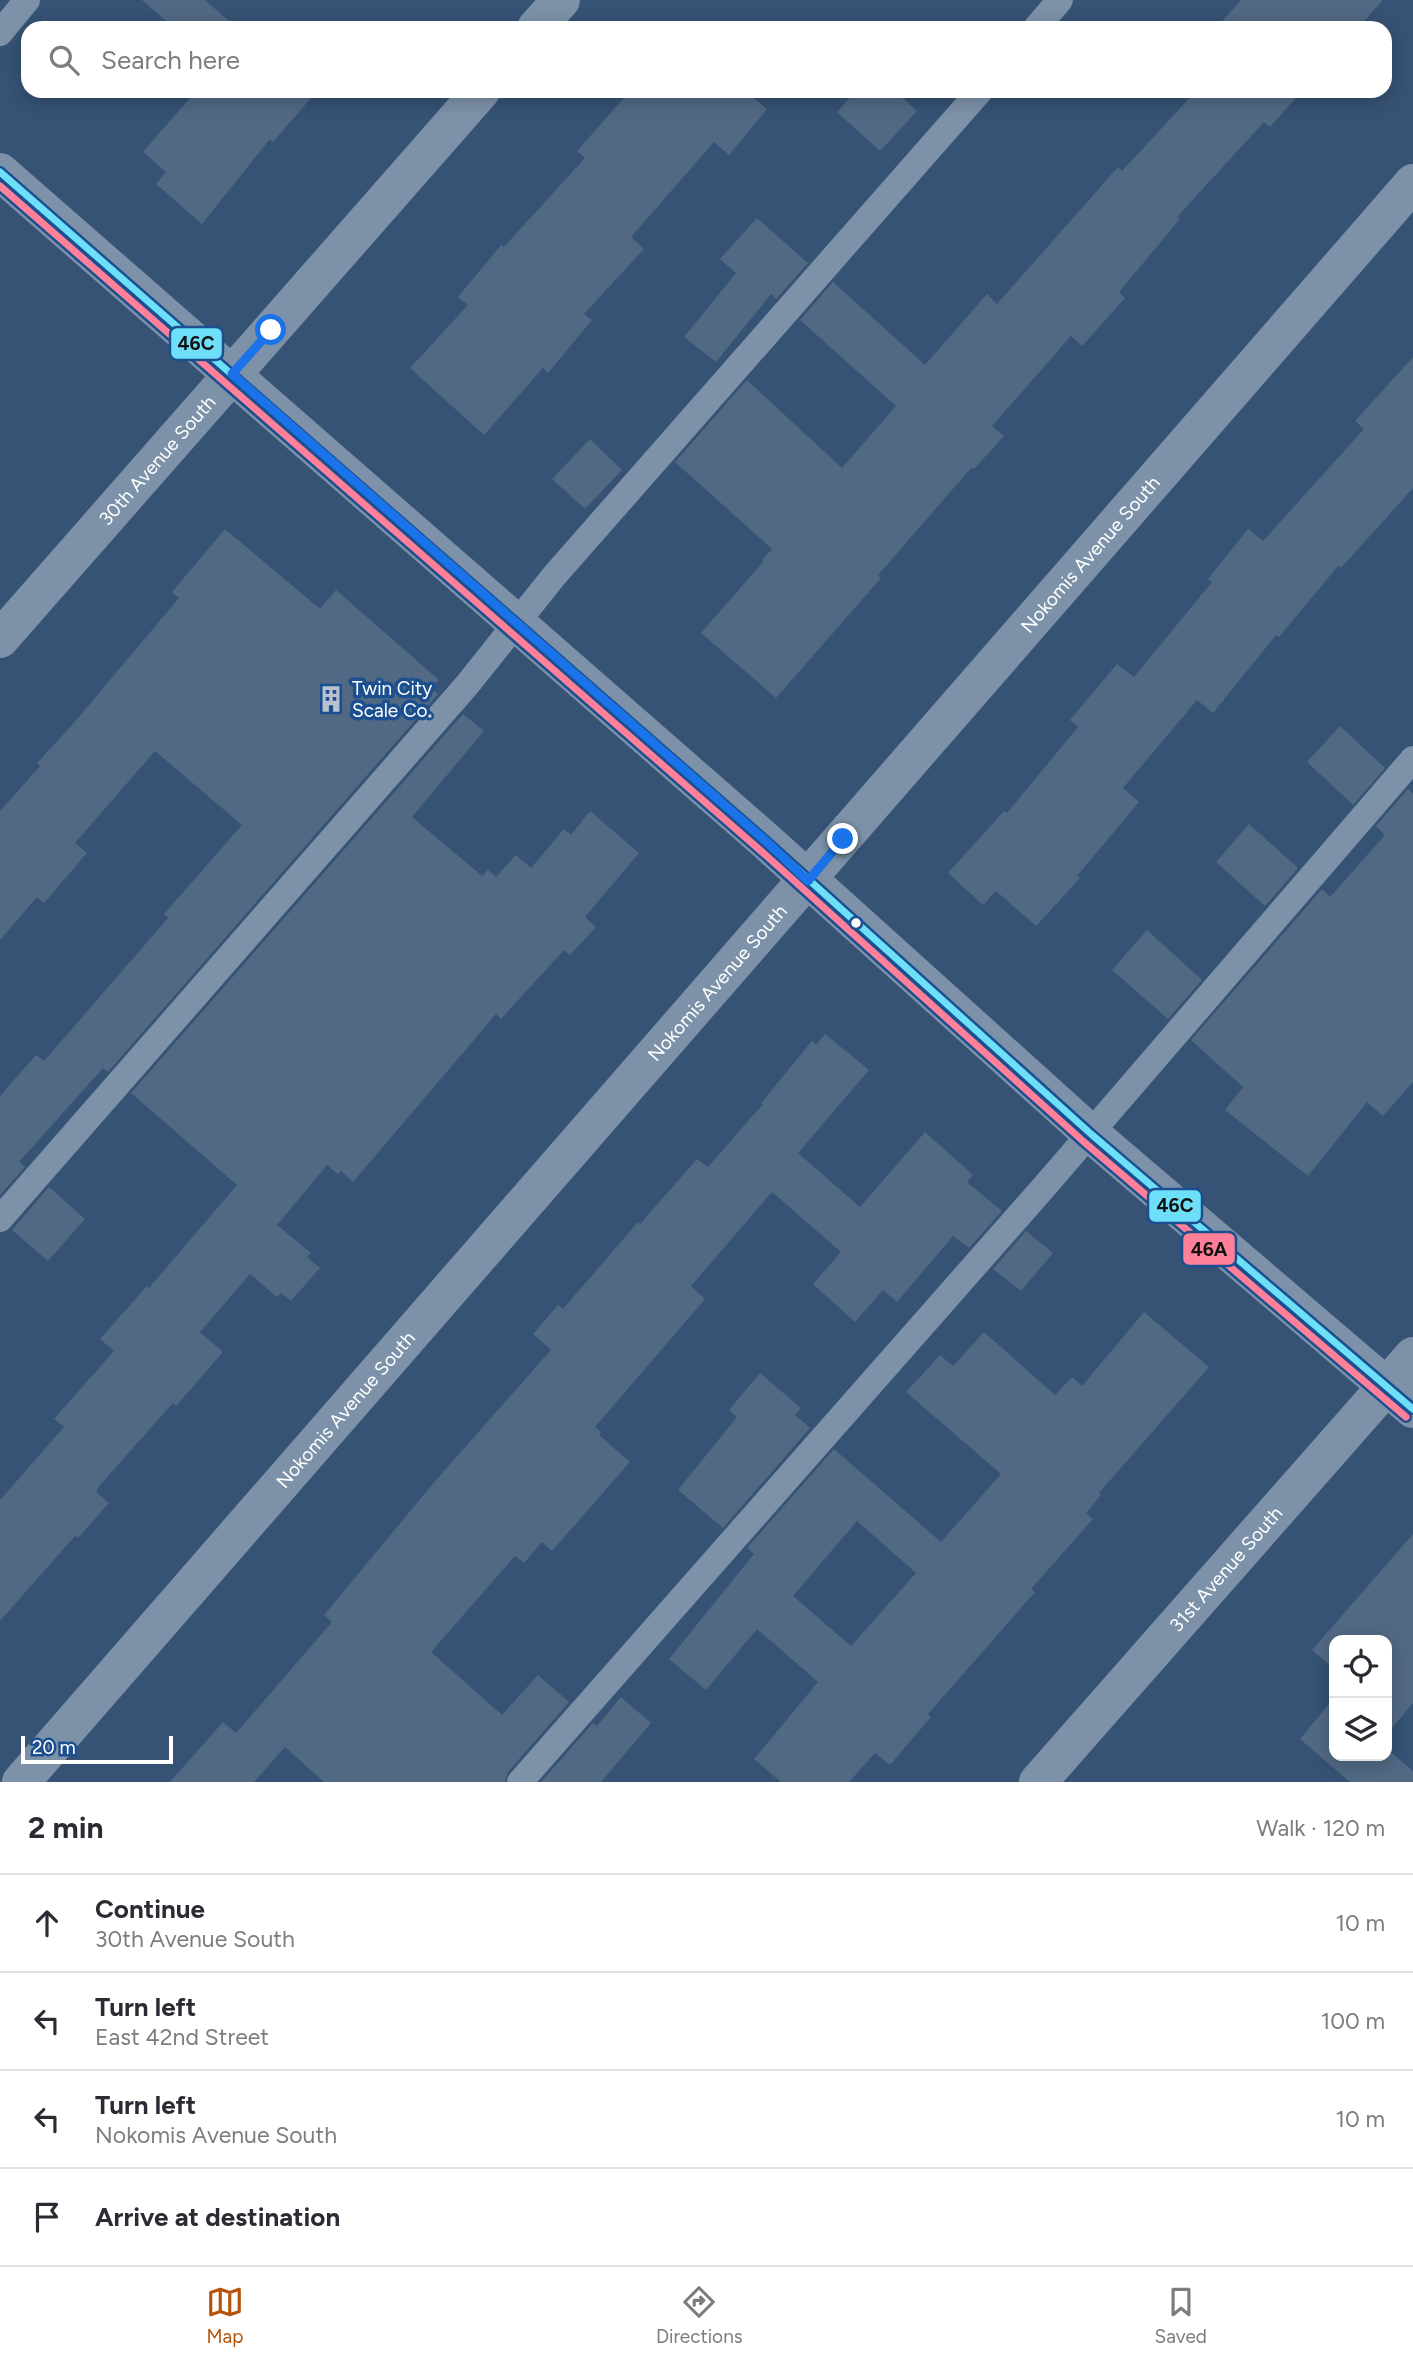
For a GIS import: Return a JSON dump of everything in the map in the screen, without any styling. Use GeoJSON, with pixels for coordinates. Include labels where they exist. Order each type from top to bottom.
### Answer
{"type":"FeatureCollection","features":[{"type":"Feature","properties":{"kind":"street"},"geometry":{"type":"LineString","coordinates":[[542,21],[561,0]]}},
{"type":"Feature","properties":{"kind":"street","name":"30th Avenue South"},"geometry":{"type":"LineString","coordinates":[[0,639],[475,98]]}},
{"type":"Feature","properties":{"kind":"street"},"geometry":{"type":"LineString","coordinates":[[0,172],[768,843],[1091,1134],[1400,1398]]}},
{"type":"Feature","properties":{"kind":"street","name":"Nokomis Avenue South"},"geometry":{"type":"LineString","coordinates":[[21,1782],[1413,183]]}},
{"type":"Feature","properties":{"kind":"street","name":"31st Avenue South"},"geometry":{"type":"LineString","coordinates":[[1038,1782],[1400,1398],[1413,1356]]}},
{"type":"Feature","properties":{"kind":"lane"},"geometry":{"type":"LineString","coordinates":[[0,33],[27,0]]}},
{"type":"Feature","properties":{"kind":"lane"},"geometry":{"type":"LineString","coordinates":[[1042,21],[1060,0]]}},
{"type":"Feature","properties":{"kind":"lane"},"geometry":{"type":"LineString","coordinates":[[0,1219],[449,706],[554,576],[974,98]]}},
{"type":"Feature","properties":{"kind":"lane"},"geometry":{"type":"LineString","coordinates":[[520,1782],[1091,1134],[1413,759]]}},
{"type":"Feature","properties":{"kind":"building"},"geometry":{"type":"Polygon","coordinates":[[[142,0],[205,0],[229,21],[166,21],[142,0]]]}},
{"type":"Feature","properties":{"kind":"building"},"geometry":{"type":"Polygon","coordinates":[[[1241,0],[1383,0],[1364,21],[1222,21],[1241,0]]]}},
{"type":"Feature","properties":{"kind":"building"},"geometry":{"type":"Polygon","coordinates":[[[190,98],[311,98],[273,142],[270,139],[202,224],[156,184],[166,172],[143,152],[190,98]]]}},
{"type":"Feature","properties":{"kind":"building"},"geometry":{"type":"Polygon","coordinates":[[[624,98],[754,98],[767,109],[729,155],[714,142],[631,237],[644,249],[584,314],[592,320],[548,373],[543,368],[484,435],[410,368],[468,305],[458,297],[501,245],[504,247],[585,158],[577,151],[624,98]]]}},
{"type":"Feature","properties":{"kind":"building"},"geometry":{"type":"Polygon","coordinates":[[[850,98],[903,98],[917,111],[880,151],[837,112],[850,98]]]}},
{"type":"Feature","properties":{"kind":"building"},"geometry":{"type":"Polygon","coordinates":[[[1190,98],[1296,98],[1270,127],[1264,122],[1177,217],[1180,219],[1119,292],[1125,298],[1082,346],[1071,336],[992,426],[1004,436],[974,469],[972,467],[878,575],[881,578],[776,698],[701,633],[772,549],[675,462],[747,380],[842,468],[896,406],[800,320],[833,282],[925,365],[987,294],[997,304],[1118,167],[1122,171],[1190,98]]]}},
{"type":"Feature","properties":{"kind":"building"},"geometry":{"type":"Polygon","coordinates":[[[757,218],[808,263],[776,299],[771,294],[716,362],[684,337],[736,273],[720,259],[757,218]]]}},
{"type":"Feature","properties":{"kind":"building"},"geometry":{"type":"Polygon","coordinates":[[[1413,357],[1413,488],[1341,568],[1338,566],[1279,637],[1276,635],[1213,713],[1197,700],[1123,788],[1139,802],[1077,876],[1080,878],[1036,926],[996,891],[983,905],[948,873],[1004,811],[1007,813],[1078,727],[1070,720],[1117,664],[1134,677],[1212,582],[1208,579],[1248,529],[1263,541],[1364,429],[1355,421],[1413,357]]]}},
{"type":"Feature","properties":{"kind":"building"},"geometry":{"type":"Polygon","coordinates":[[[590,439],[622,470],[585,509],[552,479],[590,439]]]}},
{"type":"Feature","properties":{"kind":"building"},"geometry":{"type":"Polygon","coordinates":[[[225,529],[320,609],[336,590],[439,680],[431,688],[438,694],[108,1072],[103,1068],[19,1162],[25,1167],[0,1195],[0,1096],[36,1055],[44,1061],[168,918],[164,914],[242,825],[155,751],[75,843],[87,853],[44,903],[37,897],[0,940],[0,811],[40,766],[37,763],[179,598],[172,592],[225,529]]]}},
{"type":"Feature","properties":{"kind":"building"},"geometry":{"type":"Polygon","coordinates":[[[463,714],[484,731],[412,817],[482,876],[488,870],[496,877],[516,855],[531,868],[564,829],[571,835],[590,811],[639,853],[585,917],[596,927],[570,955],[564,950],[501,1019],[496,1014],[353,1182],[341,1171],[338,1174],[327,1165],[277,1225],[311,1253],[307,1257],[320,1268],[291,1301],[281,1293],[277,1297],[250,1274],[200,1332],[223,1352],[176,1406],[173,1403],[100,1485],[96,1492],[109,1503],[78,1538],[75,1536],[0,1621],[0,1500],[64,1427],[54,1419],[114,1351],[100,1339],[147,1286],[149,1288],[237,1185],[131,1093],[463,714]]]}},
{"type":"Feature","properties":{"kind":"building"},"geometry":{"type":"Polygon","coordinates":[[[1340,726],[1385,768],[1353,805],[1307,762],[1340,726]]]}},
{"type":"Feature","properties":{"kind":"building"},"geometry":{"type":"Polygon","coordinates":[[[1408,789],[1413,794],[1413,1082],[1383,1116],[1367,1102],[1308,1176],[1225,1110],[1243,1087],[1191,1040],[1322,889],[1330,897],[1385,835],[1376,826],[1408,789]]]}},
{"type":"Feature","properties":{"kind":"building"},"geometry":{"type":"Polygon","coordinates":[[[1249,824],[1298,868],[1265,906],[1216,862],[1249,824]]]}},
{"type":"Feature","properties":{"kind":"building"},"geometry":{"type":"Polygon","coordinates":[[[1147,930],[1202,980],[1168,1019],[1112,970],[1147,930]]]}},
{"type":"Feature","properties":{"kind":"building"},"geometry":{"type":"Polygon","coordinates":[[[825,1034],[869,1070],[798,1153],[860,1207],[925,1132],[973,1175],[967,1182],[1002,1211],[969,1248],[953,1236],[897,1302],[883,1290],[855,1322],[813,1284],[841,1252],[772,1192],[691,1286],[705,1299],[595,1427],[601,1432],[599,1435],[630,1462],[552,1551],[542,1542],[524,1563],[515,1556],[431,1652],[502,1715],[538,1675],[569,1702],[508,1772],[505,1782],[324,1782],[285,1747],[254,1782],[170,1782],[223,1722],[236,1733],[332,1622],[324,1615],[436,1480],[551,1350],[533,1334],[558,1305],[563,1309],[697,1159],[708,1167],[763,1104],[761,1103],[812,1041],[816,1045],[825,1034]]]}},
{"type":"Feature","properties":{"kind":"building"},"geometry":{"type":"Polygon","coordinates":[[[49,1187],[85,1219],[48,1261],[12,1230],[49,1187]]]}},
{"type":"Feature","properties":{"kind":"building"},"geometry":{"type":"Polygon","coordinates":[[[1026,1231],[1053,1253],[1021,1291],[993,1269],[1026,1231]]]}},
{"type":"Feature","properties":{"kind":"building"},"geometry":{"type":"Polygon","coordinates":[[[1144,1312],[1209,1367],[1099,1493],[1101,1495],[1086,1513],[1093,1519],[1031,1589],[1035,1592],[928,1714],[931,1717],[890,1765],[875,1753],[849,1782],[781,1782],[754,1759],[818,1682],[757,1629],[706,1690],[669,1659],[754,1554],[747,1548],[834,1449],[941,1542],[1001,1474],[906,1392],[940,1355],[953,1366],[984,1332],[1055,1395],[1072,1377],[1082,1386],[1144,1312]],[[857,1521],[793,1596],[851,1646],[916,1573],[857,1521]]]}},
{"type":"Feature","properties":{"kind":"building"},"geometry":{"type":"Polygon","coordinates":[[[760,1373],[801,1408],[795,1415],[810,1428],[723,1528],[678,1490],[737,1417],[729,1410],[760,1373]]]}},
{"type":"Feature","properties":{"kind":"building"},"geometry":{"type":"Polygon","coordinates":[[[1413,1534],[1413,1703],[1392,1728],[1392,1635],[1329,1635],[1329,1665],[1312,1650],[1413,1534]]]}},
{"type":"Feature","properties":{"kind":"building"},"geometry":{"type":"Polygon","coordinates":[[[621,1697],[651,1723],[601,1782],[541,1782],[593,1723],[597,1726],[621,1697]]]}},
{"type":"Feature","properties":{"kind":"building"},"geometry":{"type":"Polygon","coordinates":[[[1329,1704],[1329,1761],[1392,1761],[1392,1753],[1413,1771],[1413,1782],[1350,1782],[1300,1739],[1329,1704]]]}},
{"type":"Feature","properties":{"kind":"transit line","name":"46C"},"geometry":{"type":"LineString","coordinates":[[0,172],[768,843],[1091,1134],[1413,1409]]}},
{"type":"Feature","properties":{"kind":"transit line","name":"46A"},"geometry":{"type":"LineString","coordinates":[[0,186],[761,851],[1084,1142],[1406,1417]]}},
{"type":"Feature","properties":{"kind":"place","name":"Twin City Scale Co."},"geometry":{"type":"Point","coordinates":[331,699]}},
{"type":"Feature","properties":{"kind":"route"},"geometry":{"type":"LineString","coordinates":[[271,330],[232,374],[808,881],[843,839]]}}]}
